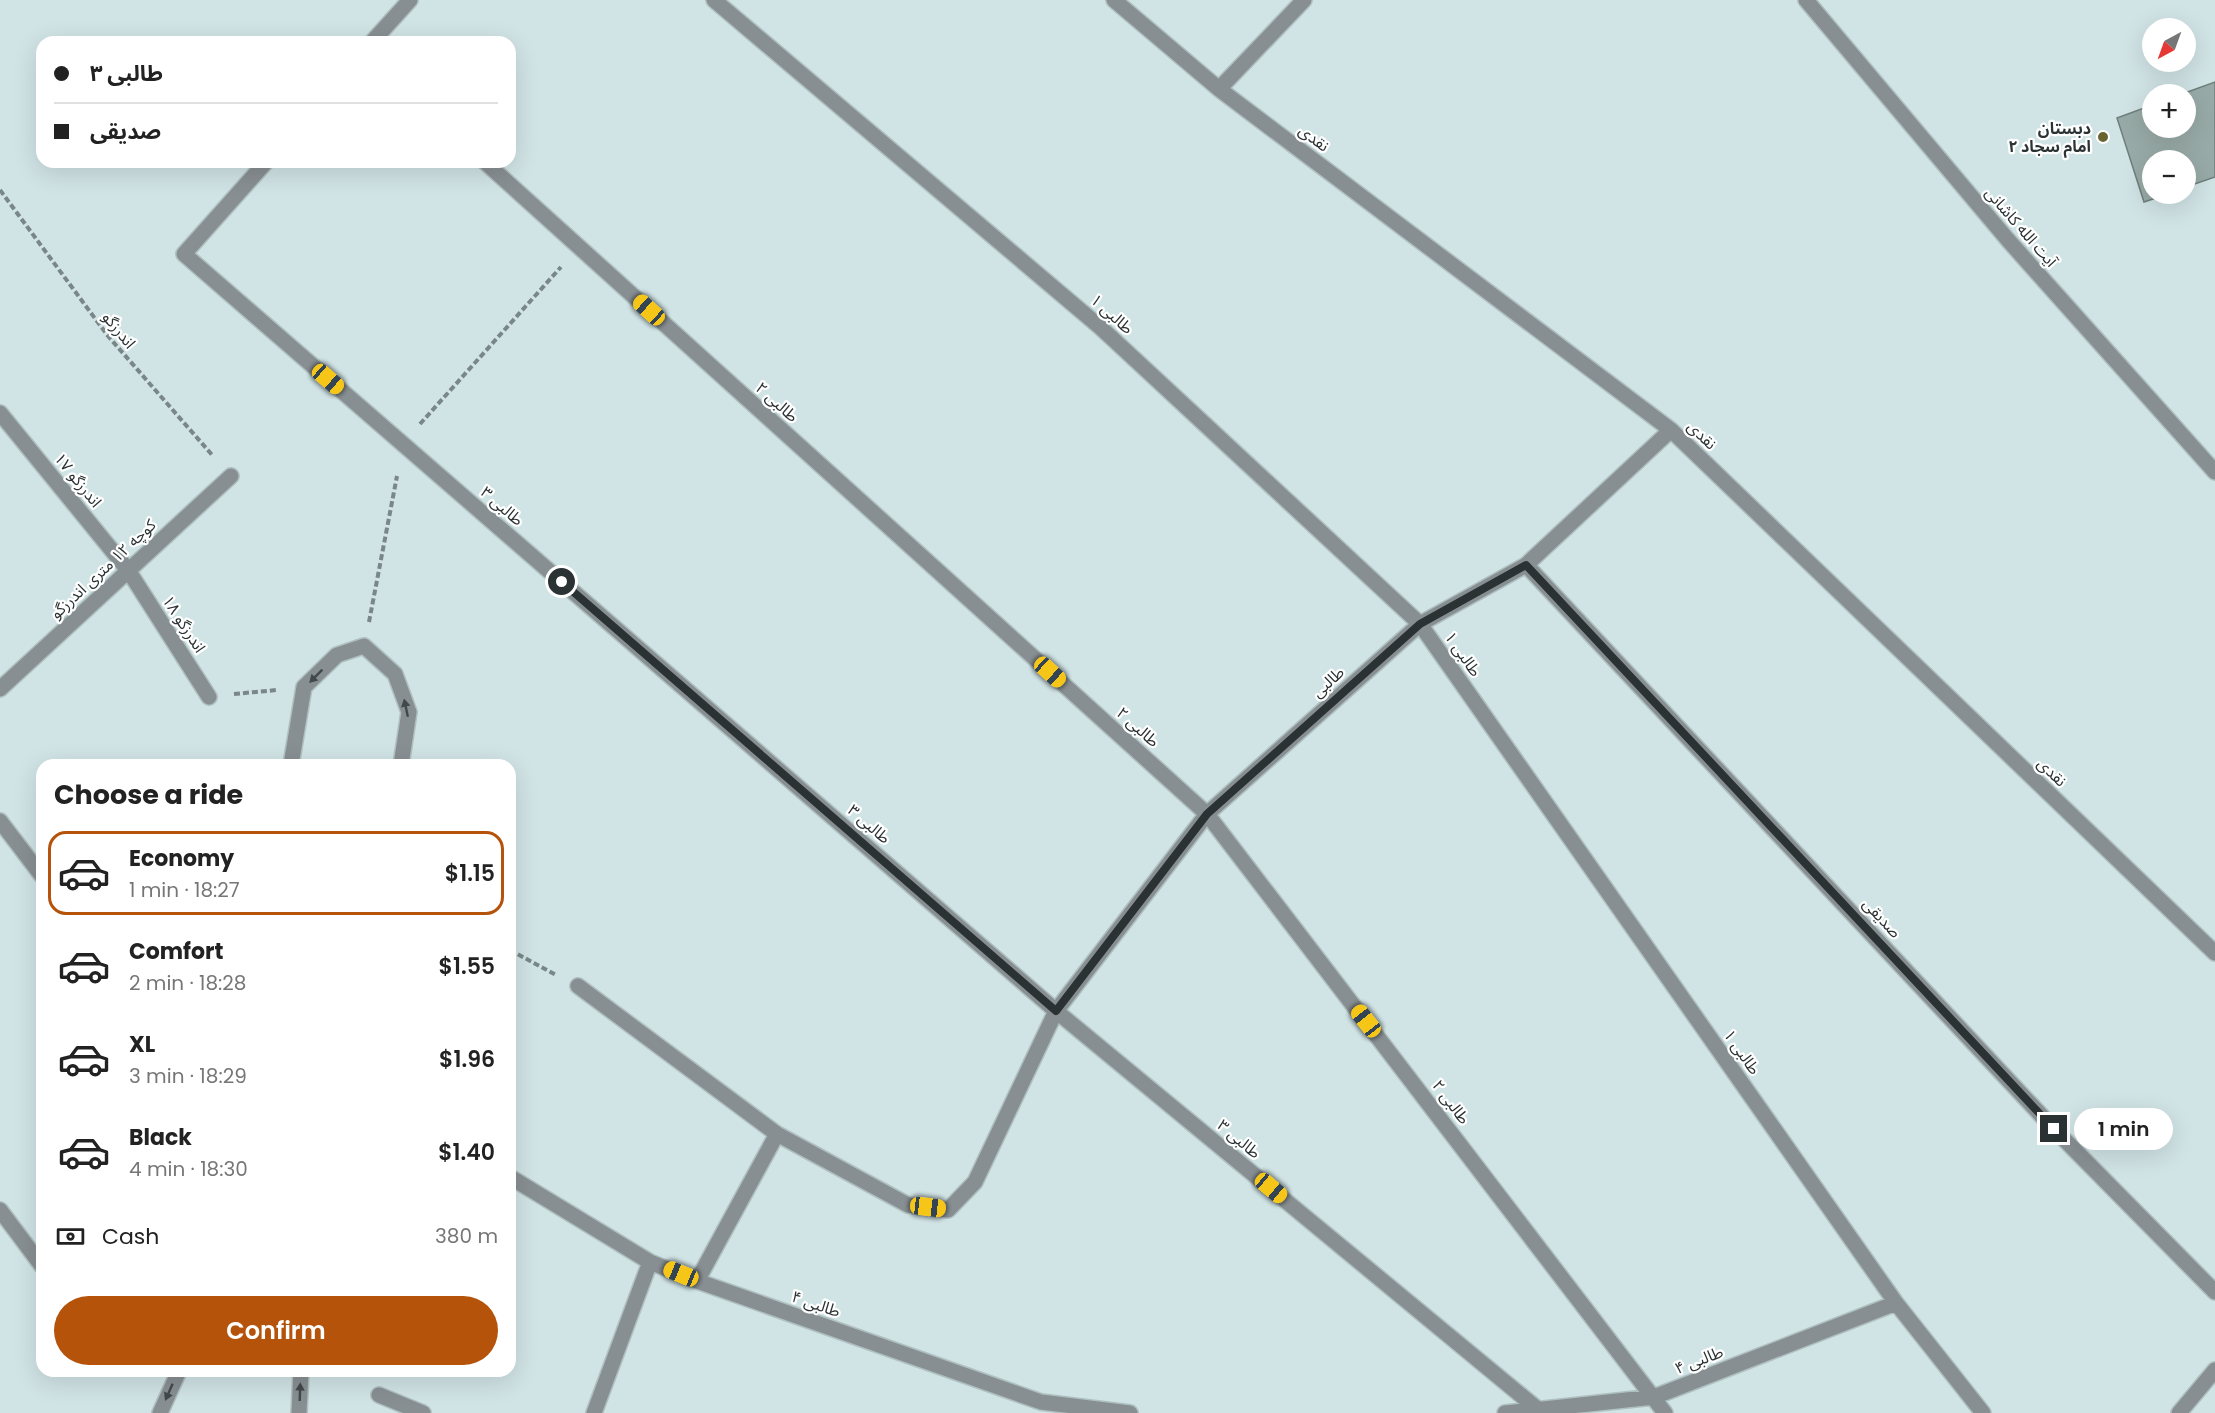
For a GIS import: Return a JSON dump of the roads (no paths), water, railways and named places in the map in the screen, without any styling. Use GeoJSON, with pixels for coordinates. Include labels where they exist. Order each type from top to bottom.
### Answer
{"type":"FeatureCollection","features":[{"type":"Feature","properties":{"kind":"street"},"geometry":{"type":"LineString","coordinates":[[377,36],[410,0]]}},
{"type":"Feature","properties":{"kind":"street","name":"طالبی ۱"},"geometry":{"type":"LineString","coordinates":[[714,0],[1100,327],[1420,624],[1896,1303],[1983,1413]]}},
{"type":"Feature","properties":{"kind":"street","name":"نقدی"},"geometry":{"type":"LineString","coordinates":[[1114,0],[1219,89],[1671,430],[2215,953]]}},
{"type":"Feature","properties":{"kind":"street"},"geometry":{"type":"LineString","coordinates":[[1219,89],[1304,0]]}},
{"type":"Feature","properties":{"kind":"street","name":"آیت الله کاشانی"},"geometry":{"type":"LineString","coordinates":[[1806,0],[2008,240],[2215,472]]}},
{"type":"Feature","properties":{"kind":"street","name":"طالبی ۳"},"geometry":{"type":"LineString","coordinates":[[261,168],[184,254],[1056,1011],[1540,1410]]}},
{"type":"Feature","properties":{"kind":"street","name":"طالبی ۲"},"geometry":{"type":"LineString","coordinates":[[492,168],[1207,814],[1665,1413]]}},
{"type":"Feature","properties":{"kind":"street","name":"اندرزگو ۱۷"},"geometry":{"type":"LineString","coordinates":[[0,413],[128,570]]}},
{"type":"Feature","properties":{"kind":"street","name":"طالبی"},"geometry":{"type":"LineString","coordinates":[[777,1134],[908,1204],[948,1210],[975,1182],[1056,1011],[1207,814],[1420,624],[1526,565],[1671,430]]}},
{"type":"Feature","properties":{"kind":"street","name":"کوچه ۱۲ متری اندرزگو"},"geometry":{"type":"LineString","coordinates":[[0,689],[231,476]]}},
{"type":"Feature","properties":{"kind":"street","name":"صدیقی"},"geometry":{"type":"LineString","coordinates":[[1526,565],[2046,1121],[2215,1292]]}},
{"type":"Feature","properties":{"kind":"street","name":"اندرزگو ۱۸"},"geometry":{"type":"LineString","coordinates":[[128,570],[209,697]]}},
{"type":"Feature","properties":{"kind":"street"},"geometry":{"type":"LineString","coordinates":[[292,759],[304,687],[337,655],[364,646],[395,674],[409,712],[402,759]]}},
{"type":"Feature","properties":{"kind":"street"},"geometry":{"type":"LineString","coordinates":[[0,820],[36,868]]}},
{"type":"Feature","properties":{"kind":"street"},"geometry":{"type":"LineString","coordinates":[[578,986],[777,1134],[697,1281]]}},
{"type":"Feature","properties":{"kind":"street","name":"طالبی ۴"},"geometry":{"type":"LineString","coordinates":[[516,1181],[650,1262],[697,1281],[1041,1407],[1130,1413]]}},
{"type":"Feature","properties":{"kind":"street"},"geometry":{"type":"LineString","coordinates":[[0,1210],[36,1258]]}},
{"type":"Feature","properties":{"kind":"street"},"geometry":{"type":"LineString","coordinates":[[594,1413],[650,1262]]}},
{"type":"Feature","properties":{"kind":"street","name":"طالبی ۴"},"geometry":{"type":"LineString","coordinates":[[1505,1413],[1654,1397],[1896,1303]]}},
{"type":"Feature","properties":{"kind":"street"},"geometry":{"type":"LineString","coordinates":[[2179,1413],[2215,1370]]}},
{"type":"Feature","properties":{"kind":"street"},"geometry":{"type":"LineString","coordinates":[[160,1413],[176,1377]]}},
{"type":"Feature","properties":{"kind":"street"},"geometry":{"type":"LineString","coordinates":[[299,1413],[301,1377]]}},
{"type":"Feature","properties":{"kind":"street"},"geometry":{"type":"LineString","coordinates":[[379,1395],[423,1413]]}},
{"type":"Feature","properties":{"kind":"street"},"geometry":{"type":"LineString","coordinates":[[1654,1397],[1655,1413]]}},
{"type":"Feature","properties":{"kind":"place","name":"دبستان امام سجاد ۲"},"geometry":{"type":"Point","coordinates":[2103,137]}}]}
